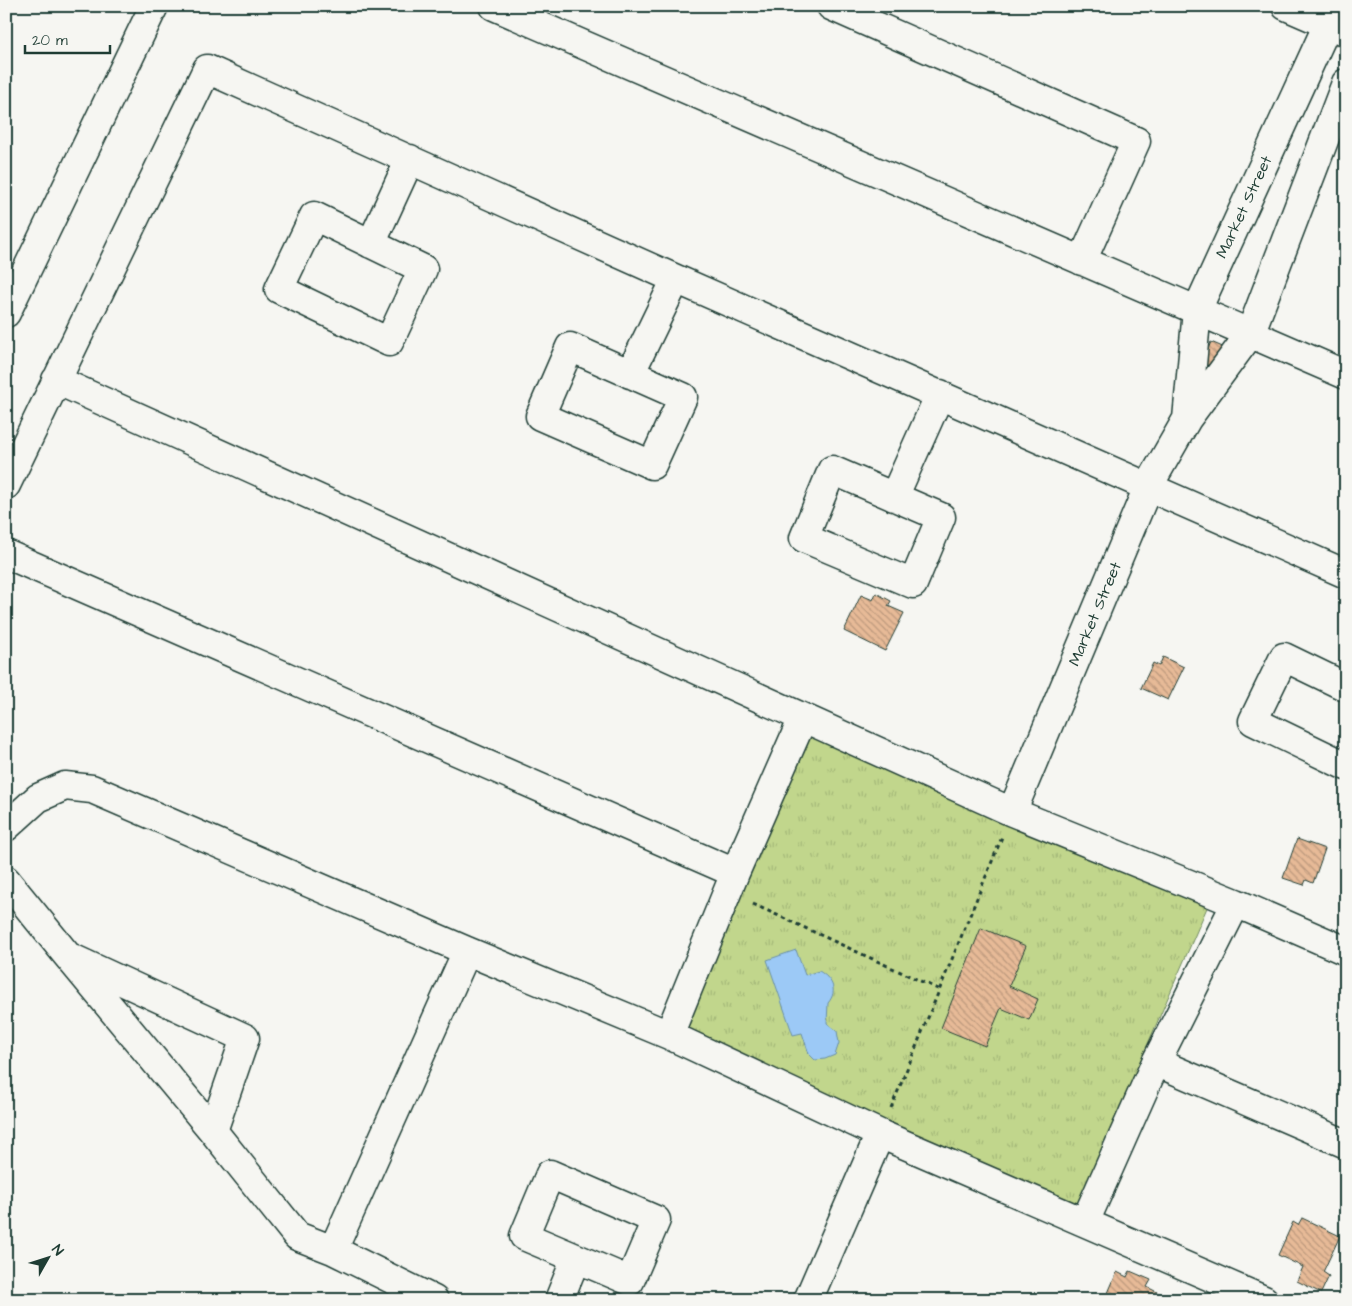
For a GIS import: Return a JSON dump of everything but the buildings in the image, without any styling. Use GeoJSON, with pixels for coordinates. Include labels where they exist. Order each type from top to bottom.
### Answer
{"type":"FeatureCollection","features":[{"type":"Feature","properties":{"kind":"main road"},"geometry":{"type":"LineString","coordinates":[[6,313],[154,6]]}},
{"type":"Feature","properties":{"kind":"main road"},"geometry":{"type":"LineString","coordinates":[[831,6],[1136,141],[1082,261]]}},
{"type":"Feature","properties":{"kind":"main road"},"geometry":{"type":"LineString","coordinates":[[1286,6],[1340,22]]}},
{"type":"Feature","properties":{"kind":"main road"},"geometry":{"type":"LineString","coordinates":[[501,8],[1346,374]]}},
{"type":"Feature","properties":{"kind":"main road","name":"Market Street"},"geometry":{"type":"LineString","coordinates":[[1187,419],[1197,310],[1340,22]]}},
{"type":"Feature","properties":{"kind":"main road"},"geometry":{"type":"LineString","coordinates":[[6,485],[207,69],[676,279],[1346,574]]}},
{"type":"Feature","properties":{"kind":"main road","name":"Market Street"},"geometry":{"type":"LineString","coordinates":[[1012,812],[1148,487],[1187,419],[1250,334],[1346,83]]}},
{"type":"Feature","properties":{"kind":"main road"},"geometry":{"type":"LineString","coordinates":[[371,244],[410,159]]}},
{"type":"Feature","properties":{"kind":"main road"},"geometry":{"type":"LineString","coordinates":[[314,216],[371,244],[423,268],[389,342],[279,289],[314,216]]}},
{"type":"Feature","properties":{"kind":"main road"},"geometry":{"type":"LineString","coordinates":[[630,374],[676,279]]}},
{"type":"Feature","properties":{"kind":"main road"},"geometry":{"type":"LineString","coordinates":[[570,347],[630,374],[683,397],[652,466],[540,416],[570,347]]}},
{"type":"Feature","properties":{"kind":"main road"},"geometry":{"type":"LineString","coordinates":[[56,380],[1012,812],[1236,903],[1346,951]]}},
{"type":"Feature","properties":{"kind":"main road"},"geometry":{"type":"LineString","coordinates":[[894,497],[940,394]]}},
{"type":"Feature","properties":{"kind":"main road"},"geometry":{"type":"LineString","coordinates":[[832,470],[894,497],[941,517],[913,584],[804,538],[832,470]]}},
{"type":"Feature","properties":{"kind":"main road"},"geometry":{"type":"LineString","coordinates":[[6,554],[731,882]]}},
{"type":"Feature","properties":{"kind":"main road"},"geometry":{"type":"LineString","coordinates":[[1345,683],[1284,657],[1253,721],[1346,766]]}},
{"type":"Feature","properties":{"kind":"main road"},"geometry":{"type":"LineString","coordinates":[[669,1035],[731,882],[803,718]]}},
{"type":"Feature","properties":{"kind":"main road"},"geometry":{"type":"LineString","coordinates":[[6,827],[38,798],[65,786],[92,789],[467,951],[669,1035],[880,1134],[1264,1300]]}},
{"type":"Feature","properties":{"kind":"main road"},"geometry":{"type":"LineString","coordinates":[[6,880],[297,1236],[333,1250],[434,1300]]}},
{"type":"Feature","properties":{"kind":"main road"},"geometry":{"type":"LineString","coordinates":[[1085,1222],[1156,1062],[1236,903]]}},
{"type":"Feature","properties":{"kind":"main road"},"geometry":{"type":"LineString","coordinates":[[333,1250],[467,951]]}},
{"type":"Feature","properties":{"kind":"main road"},"geometry":{"type":"LineString","coordinates":[[66,954],[245,1038],[212,1131]]}},
{"type":"Feature","properties":{"kind":"main road"},"geometry":{"type":"LineString","coordinates":[[1156,1062],[1346,1144]]}},
{"type":"Feature","properties":{"kind":"main road"},"geometry":{"type":"LineString","coordinates":[[808,1300],[880,1134]]}},
{"type":"Feature","properties":{"kind":"main road"},"geometry":{"type":"LineString","coordinates":[[550,1174],[656,1220],[630,1281],[576,1258],[524,1236],[550,1174]]}},
{"type":"Feature","properties":{"kind":"main road"},"geometry":{"type":"LineString","coordinates":[[559,1300],[576,1258]]}},
{"type":"Feature","properties":{"kind":"path"},"geometry":{"type":"LineString","coordinates":[[880,1134],[1012,812]]}},
{"type":"Feature","properties":{"kind":"path"},"geometry":{"type":"LineString","coordinates":[[731,882],[940,990]]}},
{"type":"Feature","properties":{"kind":"green space"},"geometry":{"type":"Polygon","coordinates":[[[801,730],[1209,903],[1078,1205],[677,1034],[801,730]]]}},
{"type":"Feature","properties":{"kind":"water"},"geometry":{"type":"Polygon","coordinates":[[[796,950],[805,975],[819,971],[827,977],[832,985],[833,994],[828,1003],[827,1023],[837,1031],[839,1043],[835,1055],[825,1059],[815,1060],[809,1054],[802,1033],[793,1035],[767,960],[796,950]]]}}]}
